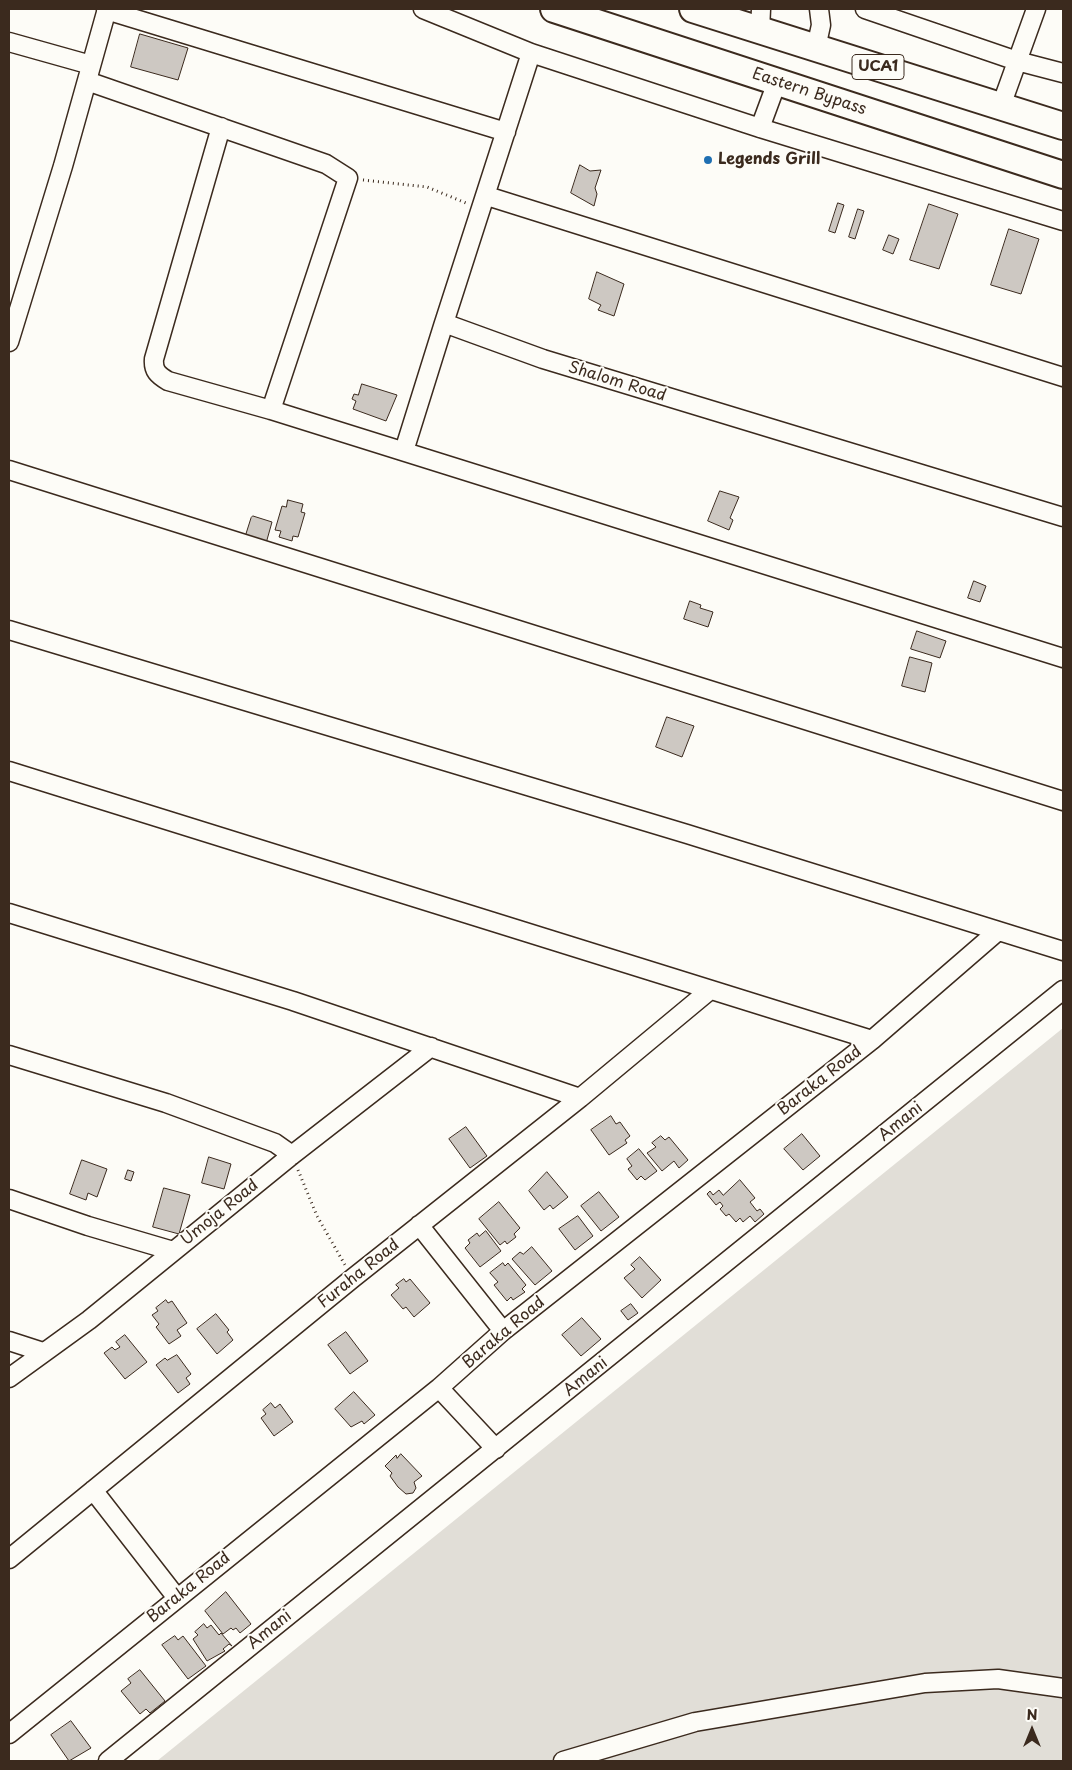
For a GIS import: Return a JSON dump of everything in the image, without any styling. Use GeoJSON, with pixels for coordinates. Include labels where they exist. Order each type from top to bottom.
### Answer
{"type":"FeatureCollection","features":[{"type":"Feature","properties":{"kind":"main road","name":"Eastern Bypass"},"geometry":{"type":"LineString","coordinates":[[554,9],[1063,175]]}},
{"type":"Feature","properties":{"kind":"main road","name":"UCA1"},"geometry":{"type":"LineString","coordinates":[[693,9],[760,19],[816,48],[1063,126]]}},
{"type":"Feature","properties":{"kind":"street"},"geometry":{"type":"LineString","coordinates":[[9,342],[107,9],[506,132]]}},
{"type":"Feature","properties":{"kind":"street"},"geometry":{"type":"LineString","coordinates":[[423,9],[531,53],[760,128],[1063,221]]}},
{"type":"Feature","properties":{"kind":"street"},"geometry":{"type":"LineString","coordinates":[[816,48],[821,25],[819,9]]}},
{"type":"Feature","properties":{"kind":"street"},"geometry":{"type":"LineString","coordinates":[[865,9],[1017,61],[1063,73]]}},
{"type":"Feature","properties":{"kind":"street"},"geometry":{"type":"LineString","coordinates":[[1001,106],[1036,9]]}},
{"type":"Feature","properties":{"kind":"street"},"geometry":{"type":"LineString","coordinates":[[9,42],[221,127],[326,164],[348,178],[271,410]]}},
{"type":"Feature","properties":{"kind":"street"},"geometry":{"type":"LineString","coordinates":[[404,451],[531,53]]}},
{"type":"Feature","properties":{"kind":"street"},"geometry":{"type":"LineString","coordinates":[[760,128],[777,82]]}},
{"type":"Feature","properties":{"kind":"street"},"geometry":{"type":"LineString","coordinates":[[221,127],[154,366],[160,376],[168,381],[404,451],[1063,658]]}},
{"type":"Feature","properties":{"kind":"street"},"geometry":{"type":"LineString","coordinates":[[484,203],[1063,376]]}},
{"type":"Feature","properties":{"kind":"street","name":"Shalom Road"},"geometry":{"type":"LineString","coordinates":[[444,323],[543,359],[1063,517]]}},
{"type":"Feature","properties":{"kind":"street"},"geometry":{"type":"LineString","coordinates":[[9,470],[1063,801]]}},
{"type":"Feature","properties":{"kind":"street"},"geometry":{"type":"LineString","coordinates":[[9,630],[696,837],[1063,951]]}},
{"type":"Feature","properties":{"kind":"street"},"geometry":{"type":"LineString","coordinates":[[9,771],[872,1040]]}},
{"type":"Feature","properties":{"kind":"street"},"geometry":{"type":"LineString","coordinates":[[9,913],[293,1001],[580,1098]]}},
{"type":"Feature","properties":{"kind":"street","name":"Baraka Road"},"geometry":{"type":"LineString","coordinates":[[9,1734],[439,1388],[502,1332],[872,1040],[998,931]]}},
{"type":"Feature","properties":{"kind":"street","name":"Furaha Road"},"geometry":{"type":"LineString","coordinates":[[9,1560],[353,1278],[580,1098],[710,990]]}},
{"type":"Feature","properties":{"kind":"street","name":"Amani"},"geometry":{"type":"LineString","coordinates":[[108,1761],[1063,990]]}},
{"type":"Feature","properties":{"kind":"street","name":"Umoja Road"},"geometry":{"type":"LineString","coordinates":[[9,1378],[89,1320],[292,1156],[431,1047]]}},
{"type":"Feature","properties":{"kind":"street"},"geometry":{"type":"LineString","coordinates":[[9,1055],[166,1103],[275,1143],[292,1156]]}},
{"type":"Feature","properties":{"kind":"street"},"geometry":{"type":"LineString","coordinates":[[9,1199],[88,1226],[173,1251]]}},
{"type":"Feature","properties":{"kind":"street"},"geometry":{"type":"LineString","coordinates":[[419,1225],[502,1332]]}},
{"type":"Feature","properties":{"kind":"street"},"geometry":{"type":"LineString","coordinates":[[9,1341],[43,1352]]}},
{"type":"Feature","properties":{"kind":"street"},"geometry":{"type":"LineString","coordinates":[[439,1388],[496,1449]]}},
{"type":"Feature","properties":{"kind":"street"},"geometry":{"type":"LineString","coordinates":[[94,1490],[176,1598]]}},
{"type":"Feature","properties":{"kind":"street"},"geometry":{"type":"LineString","coordinates":[[563,1761],[695,1722],[925,1683],[998,1679],[1063,1688]]}},
{"type":"Feature","properties":{"kind":"path"},"geometry":{"type":"LineString","coordinates":[[348,178],[427,187],[484,203]]}},
{"type":"Feature","properties":{"kind":"path"},"geometry":{"type":"LineString","coordinates":[[292,1156],[317,1216],[353,1278]]}},
{"type":"Feature","properties":{"kind":"shaded area"},"geometry":{"type":"Polygon","coordinates":[[[1063,1028],[1063,1761],[157,1761],[1063,1028]]]}},
{"type":"Feature","properties":{"kind":"building"},"geometry":{"type":"Polygon","coordinates":[[[140,34],[188,48],[178,80],[131,67],[140,34]]]}},
{"type":"Feature","properties":{"kind":"building"},"geometry":{"type":"Polygon","coordinates":[[[580,165],[590,171],[601,170],[595,188],[597,194],[594,206],[571,193],[580,165]]]}},
{"type":"Feature","properties":{"kind":"building"},"geometry":{"type":"Polygon","coordinates":[[[838,203],[844,205],[835,233],[829,231],[838,203]]]}},
{"type":"Feature","properties":{"kind":"building"},"geometry":{"type":"Polygon","coordinates":[[[929,204],[958,214],[939,269],[910,260],[929,204]]]}},
{"type":"Feature","properties":{"kind":"building"},"geometry":{"type":"Polygon","coordinates":[[[858,209],[864,211],[855,239],[849,237],[858,209]]]}},
{"type":"Feature","properties":{"kind":"building"},"geometry":{"type":"Polygon","coordinates":[[[1009,229],[1039,239],[1021,294],[991,285],[1009,229]]]}},
{"type":"Feature","properties":{"kind":"building"},"geometry":{"type":"Polygon","coordinates":[[[889,235],[899,239],[893,254],[883,250],[889,235]]]}},
{"type":"Feature","properties":{"kind":"building"},"geometry":{"type":"Polygon","coordinates":[[[597,272],[624,284],[614,316],[598,310],[601,305],[589,299],[597,272]]]}},
{"type":"Feature","properties":{"kind":"building"},"geometry":{"type":"Polygon","coordinates":[[[362,384],[397,395],[386,421],[353,409],[356,401],[352,399],[354,394],[358,395],[362,384]]]}},
{"type":"Feature","properties":{"kind":"building"},"geometry":{"type":"Polygon","coordinates":[[[720,491],[739,497],[730,518],[733,520],[729,530],[708,521],[720,491]]]}},
{"type":"Feature","properties":{"kind":"building"},"geometry":{"type":"Polygon","coordinates":[[[288,500],[303,504],[301,512],[305,513],[298,537],[293,536],[292,541],[279,537],[281,531],[275,530],[282,506],[286,507],[288,500]]]}},
{"type":"Feature","properties":{"kind":"building"},"geometry":{"type":"Polygon","coordinates":[[[253,516],[272,522],[265,547],[244,540],[253,516]]]}},
{"type":"Feature","properties":{"kind":"building"},"geometry":{"type":"Polygon","coordinates":[[[974,581],[986,586],[980,602],[968,598],[974,581]]]}},
{"type":"Feature","properties":{"kind":"building"},"geometry":{"type":"Polygon","coordinates":[[[690,601],[701,605],[700,608],[713,612],[708,627],[684,619],[690,601]]]}},
{"type":"Feature","properties":{"kind":"building"},"geometry":{"type":"Polygon","coordinates":[[[917,631],[946,641],[940,658],[911,649],[917,631]]]}},
{"type":"Feature","properties":{"kind":"building"},"geometry":{"type":"Polygon","coordinates":[[[910,657],[932,663],[925,692],[902,686],[910,657]]]}},
{"type":"Feature","properties":{"kind":"building"},"geometry":{"type":"Polygon","coordinates":[[[667,717],[694,726],[682,757],[656,747],[667,717]]]}},
{"type":"Feature","properties":{"kind":"building"},"geometry":{"type":"Polygon","coordinates":[[[611,1116],[616,1124],[620,1122],[630,1136],[625,1140],[627,1143],[609,1155],[591,1130],[611,1116]]]}},
{"type":"Feature","properties":{"kind":"building"},"geometry":{"type":"Polygon","coordinates":[[[466,1127],[487,1156],[470,1168],[449,1139],[466,1127]]]}},
{"type":"Feature","properties":{"kind":"building"},"geometry":{"type":"Polygon","coordinates":[[[802,1134],[820,1156],[803,1170],[784,1149],[802,1134]]]}},
{"type":"Feature","properties":{"kind":"building"},"geometry":{"type":"Polygon","coordinates":[[[661,1136],[665,1140],[669,1137],[688,1160],[679,1168],[674,1161],[662,1171],[647,1153],[656,1147],[652,1143],[661,1136]]]}},
{"type":"Feature","properties":{"kind":"building"},"geometry":{"type":"Polygon","coordinates":[[[639,1149],[657,1171],[645,1180],[641,1176],[637,1180],[628,1169],[632,1166],[627,1159],[639,1149]]]}},
{"type":"Feature","properties":{"kind":"building"},"geometry":{"type":"Polygon","coordinates":[[[209,1157],[231,1164],[224,1189],[202,1183],[209,1157]]]}},
{"type":"Feature","properties":{"kind":"building"},"geometry":{"type":"Polygon","coordinates":[[[82,1160],[107,1169],[97,1197],[88,1193],[86,1200],[70,1194],[82,1160]]]}},
{"type":"Feature","properties":{"kind":"building"},"geometry":{"type":"Polygon","coordinates":[[[128,1170],[134,1172],[131,1181],[125,1179],[128,1170]]]}},
{"type":"Feature","properties":{"kind":"building"},"geometry":{"type":"Polygon","coordinates":[[[547,1172],[568,1197],[553,1209],[550,1205],[544,1210],[529,1191],[547,1172]]]}},
{"type":"Feature","properties":{"kind":"building"},"geometry":{"type":"Polygon","coordinates":[[[740,1180],[755,1198],[750,1202],[757,1211],[760,1209],[764,1214],[755,1222],[750,1216],[743,1222],[740,1218],[736,1222],[729,1214],[726,1216],[720,1209],[723,1206],[720,1202],[716,1205],[707,1194],[710,1191],[713,1195],[719,1190],[723,1195],[740,1180]]]}},
{"type":"Feature","properties":{"kind":"building"},"geometry":{"type":"Polygon","coordinates":[[[164,1188],[190,1195],[179,1234],[153,1227],[164,1188]]]}},
{"type":"Feature","properties":{"kind":"building"},"geometry":{"type":"Polygon","coordinates":[[[599,1192],[619,1217],[601,1231],[581,1206],[599,1192]]]}},
{"type":"Feature","properties":{"kind":"building"},"geometry":{"type":"Polygon","coordinates":[[[499,1202],[520,1228],[514,1234],[516,1237],[507,1244],[505,1241],[500,1245],[479,1219],[499,1202]]]}},
{"type":"Feature","properties":{"kind":"building"},"geometry":{"type":"Polygon","coordinates":[[[578,1216],[593,1236],[575,1250],[559,1229],[578,1216]]]}},
{"type":"Feature","properties":{"kind":"building"},"geometry":{"type":"Polygon","coordinates":[[[486,1231],[501,1251],[480,1267],[465,1248],[470,1243],[468,1240],[477,1233],[479,1236],[486,1231]]]}},
{"type":"Feature","properties":{"kind":"building"},"geometry":{"type":"Polygon","coordinates":[[[532,1247],[552,1271],[535,1285],[512,1259],[520,1252],[523,1254],[532,1247]]]}},
{"type":"Feature","properties":{"kind":"building"},"geometry":{"type":"Polygon","coordinates":[[[640,1257],[661,1280],[642,1298],[624,1278],[635,1269],[631,1265],[640,1257]]]}},
{"type":"Feature","properties":{"kind":"building"},"geometry":{"type":"Polygon","coordinates":[[[503,1263],[505,1266],[508,1263],[526,1285],[522,1289],[525,1292],[513,1300],[511,1297],[507,1301],[494,1285],[498,1282],[490,1273],[503,1263]]]}},
{"type":"Feature","properties":{"kind":"building"},"geometry":{"type":"Polygon","coordinates":[[[404,1279],[406,1282],[410,1279],[430,1303],[414,1317],[406,1307],[403,1309],[391,1295],[399,1288],[396,1285],[404,1279]]]}},
{"type":"Feature","properties":{"kind":"building"},"geometry":{"type":"Polygon","coordinates":[[[166,1300],[168,1303],[172,1301],[187,1323],[177,1330],[181,1336],[169,1344],[156,1327],[159,1324],[152,1315],[158,1311],[156,1308],[166,1300]]]}},
{"type":"Feature","properties":{"kind":"building"},"geometry":{"type":"Polygon","coordinates":[[[631,1304],[638,1313],[628,1320],[621,1311],[631,1304]]]}},
{"type":"Feature","properties":{"kind":"building"},"geometry":{"type":"Polygon","coordinates":[[[216,1314],[229,1330],[227,1332],[233,1340],[217,1354],[197,1329],[216,1314]]]}},
{"type":"Feature","properties":{"kind":"building"},"geometry":{"type":"Polygon","coordinates":[[[582,1318],[601,1339],[581,1356],[562,1335],[582,1318]]]}},
{"type":"Feature","properties":{"kind":"building"},"geometry":{"type":"Polygon","coordinates":[[[346,1332],[368,1361],[350,1374],[328,1345],[346,1332]]]}},
{"type":"Feature","properties":{"kind":"building"},"geometry":{"type":"Polygon","coordinates":[[[125,1335],[147,1362],[125,1379],[104,1353],[112,1347],[115,1350],[120,1347],[116,1342],[125,1335]]]}},
{"type":"Feature","properties":{"kind":"building"},"geometry":{"type":"Polygon","coordinates":[[[177,1355],[191,1374],[186,1378],[190,1384],[178,1393],[156,1365],[165,1358],[167,1360],[177,1355]]]}},
{"type":"Feature","properties":{"kind":"building"},"geometry":{"type":"Polygon","coordinates":[[[354,1392],[375,1415],[364,1424],[362,1421],[351,1427],[335,1409],[354,1392]]]}},
{"type":"Feature","properties":{"kind":"building"},"geometry":{"type":"Polygon","coordinates":[[[271,1403],[275,1408],[280,1404],[293,1422],[274,1436],[261,1418],[266,1414],[263,1410],[271,1403]]]}},
{"type":"Feature","properties":{"kind":"building"},"geometry":{"type":"Polygon","coordinates":[[[401,1454],[422,1476],[414,1482],[416,1488],[413,1493],[406,1494],[398,1487],[390,1476],[392,1473],[385,1466],[396,1455],[397,1458],[401,1454]]]}},
{"type":"Feature","properties":{"kind":"building"},"geometry":{"type":"Polygon","coordinates":[[[226,1592],[251,1624],[240,1633],[236,1628],[233,1630],[231,1628],[223,1634],[205,1611],[226,1592]]]}},
{"type":"Feature","properties":{"kind":"building"},"geometry":{"type":"Polygon","coordinates":[[[204,1624],[207,1628],[211,1625],[232,1646],[229,1644],[223,1649],[225,1651],[207,1661],[193,1639],[198,1635],[195,1632],[204,1624]]]}},
{"type":"Feature","properties":{"kind":"building"},"geometry":{"type":"Polygon","coordinates":[[[175,1636],[178,1640],[183,1636],[206,1666],[188,1679],[162,1645],[175,1636]]]}},
{"type":"Feature","properties":{"kind":"building"},"geometry":{"type":"Polygon","coordinates":[[[140,1670],[165,1701],[150,1713],[146,1709],[140,1714],[121,1691],[131,1683],[128,1679],[140,1670]]]}},
{"type":"Feature","properties":{"kind":"building"},"geometry":{"type":"Polygon","coordinates":[[[71,1721],[91,1748],[69,1761],[51,1735],[71,1721]]]}},
{"type":"Feature","properties":{"kind":"place","name":"Legends Grill"},"geometry":{"type":"Point","coordinates":[708,160]}}]}
